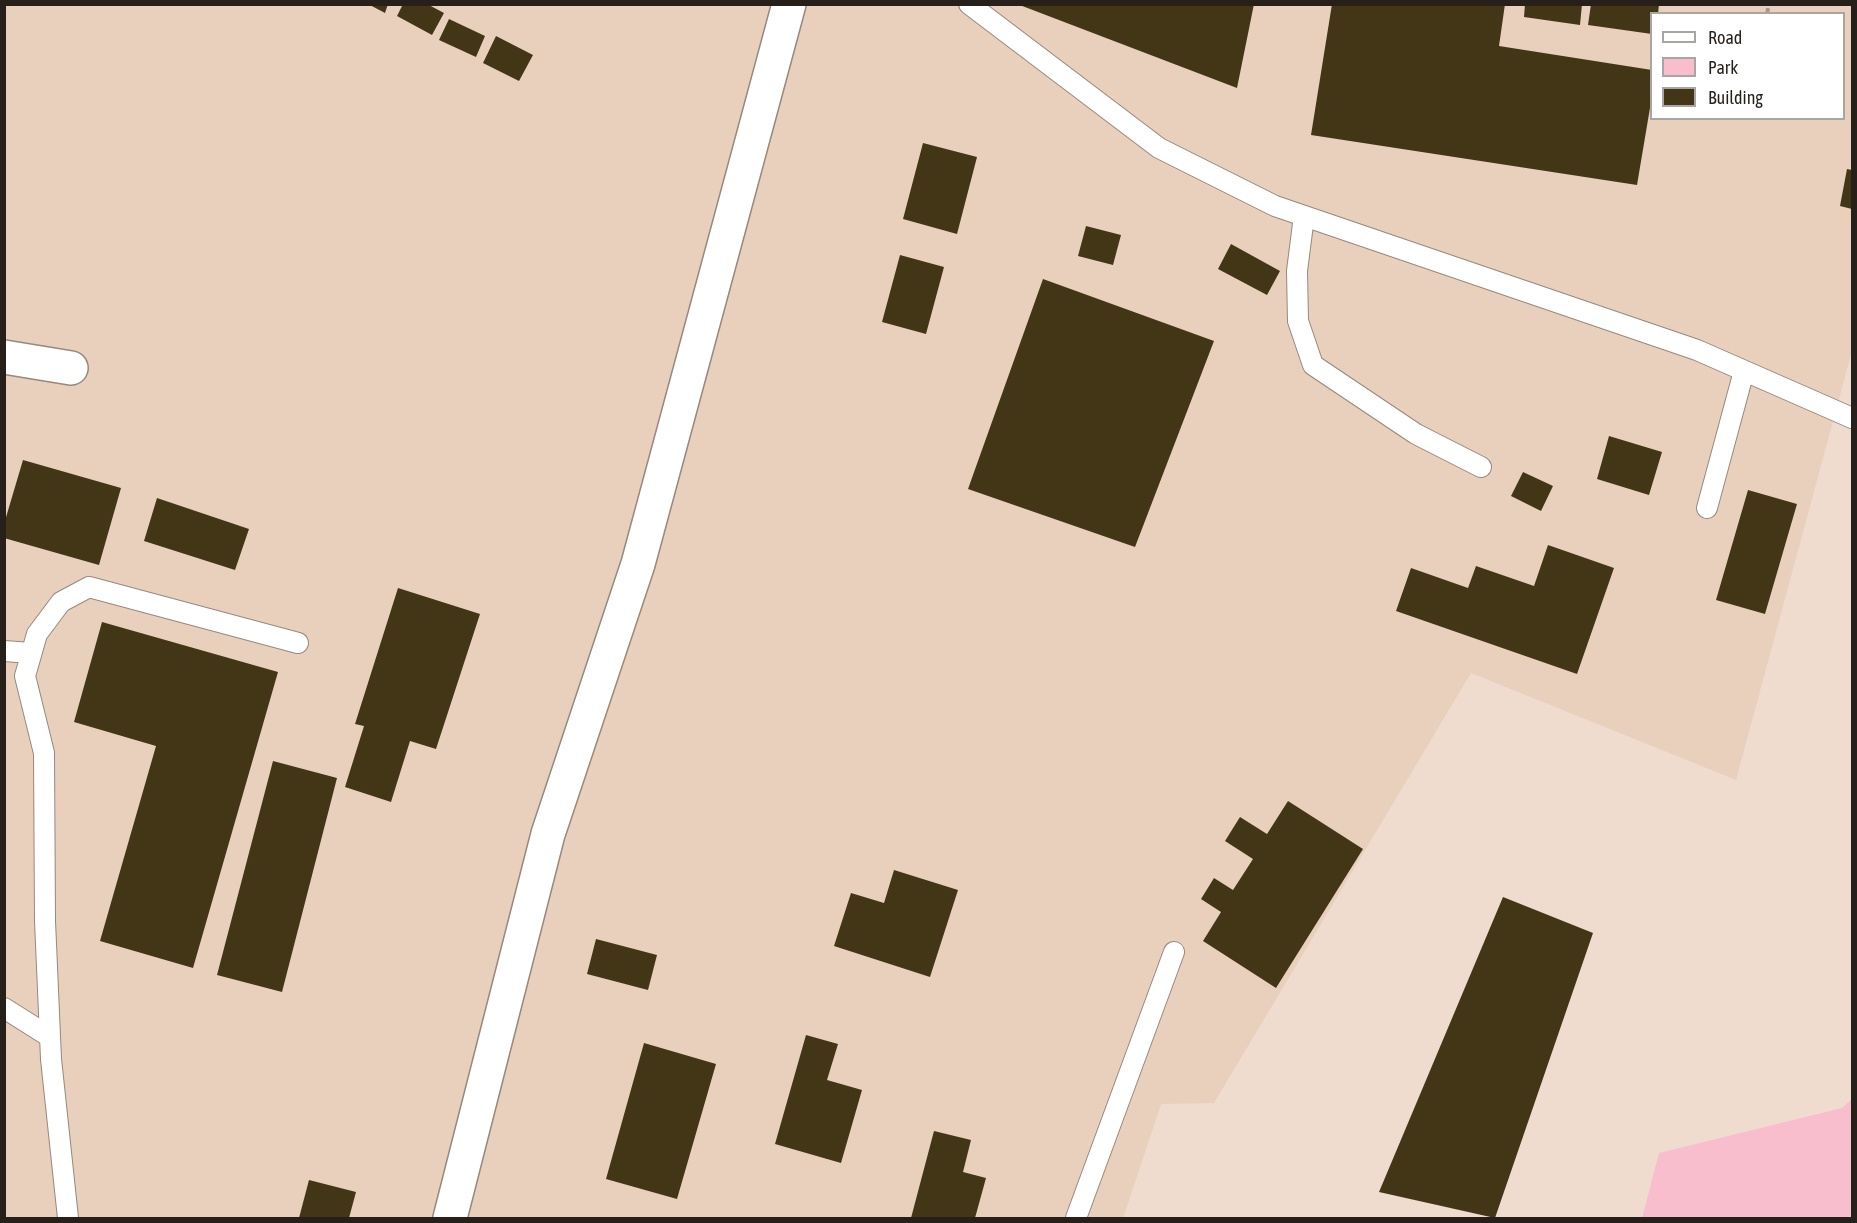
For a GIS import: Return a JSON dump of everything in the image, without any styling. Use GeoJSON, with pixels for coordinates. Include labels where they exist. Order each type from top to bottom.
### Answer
{"type":"FeatureCollection","features":[{"type":"Feature","properties":{"kind":"street"},"geometry":{"type":"LineString","coordinates":[[450,1218],[548,834],[638,564],[789,4]]}},
{"type":"Feature","properties":{"kind":"street"},"geometry":{"type":"LineString","coordinates":[[4,357],[71,368]]}},
{"type":"Feature","properties":{"kind":"lane"},"geometry":{"type":"LineString","coordinates":[[969,4],[1159,148],[1275,206],[1697,350],[1852,418]]}},
{"type":"Feature","properties":{"kind":"lane"},"geometry":{"type":"LineString","coordinates":[[1304,216],[1297,272],[1299,321],[1313,365],[1416,434],[1481,467]]}},
{"type":"Feature","properties":{"kind":"lane"},"geometry":{"type":"LineString","coordinates":[[1707,508],[1744,371]]}},
{"type":"Feature","properties":{"kind":"lane"},"geometry":{"type":"LineString","coordinates":[[68,1218],[50,1037],[45,921],[44,753],[25,676],[37,633],[61,602],[89,587],[298,643]]}},
{"type":"Feature","properties":{"kind":"lane"},"geometry":{"type":"LineString","coordinates":[[4,651],[31,653]]}},
{"type":"Feature","properties":{"kind":"lane"},"geometry":{"type":"LineString","coordinates":[[1076,1218],[1174,952]]}},
{"type":"Feature","properties":{"kind":"lane"},"geometry":{"type":"LineString","coordinates":[[4,1008],[50,1037]]}},
{"type":"Feature","properties":{"kind":"shaded area"},"geometry":{"type":"Polygon","coordinates":[[[5,5],[1852,5],[1852,351],[1736,780],[1471,673],[1214,1103],[1161,1104],[1123,1218],[5,1218],[5,5]]]}},
{"type":"Feature","properties":{"kind":"green space"},"geometry":{"type":"Polygon","coordinates":[[[1852,1099],[1852,1218],[1642,1218],[1659,1153],[1842,1108],[1852,1099]]]}},
{"type":"Feature","properties":{"kind":"building"},"geometry":{"type":"Polygon","coordinates":[[[368,4],[388,4],[385,13],[368,4]]]}},
{"type":"Feature","properties":{"kind":"building"},"geometry":{"type":"Polygon","coordinates":[[[403,4],[427,4],[444,13],[432,35],[397,16],[403,4]]]}},
{"type":"Feature","properties":{"kind":"building"},"geometry":{"type":"Polygon","coordinates":[[[1017,4],[1254,4],[1237,88],[1017,4]]]}},
{"type":"Feature","properties":{"kind":"building"},"geometry":{"type":"Polygon","coordinates":[[[1332,4],[1505,4],[1499,46],[1650,70],[1650,108],[1637,185],[1311,135],[1332,4]]]}},
{"type":"Feature","properties":{"kind":"building"},"geometry":{"type":"Polygon","coordinates":[[[1525,4],[1582,4],[1580,25],[1524,17],[1525,4]]]}},
{"type":"Feature","properties":{"kind":"building"},"geometry":{"type":"Polygon","coordinates":[[[1591,4],[1659,4],[1658,12],[1650,12],[1650,34],[1588,25],[1591,4]]]}},
{"type":"Feature","properties":{"kind":"building"},"geometry":{"type":"Polygon","coordinates":[[[449,19],[485,36],[476,57],[439,40],[449,19]]]}},
{"type":"Feature","properties":{"kind":"building"},"geometry":{"type":"Polygon","coordinates":[[[496,36],[533,55],[519,81],[483,63],[496,36]]]}},
{"type":"Feature","properties":{"kind":"building"},"geometry":{"type":"Polygon","coordinates":[[[923,143],[977,157],[957,234],[903,219],[923,143]]]}},
{"type":"Feature","properties":{"kind":"building"},"geometry":{"type":"Polygon","coordinates":[[[1847,169],[1852,170],[1852,209],[1840,206],[1847,169]]]}},
{"type":"Feature","properties":{"kind":"building"},"geometry":{"type":"Polygon","coordinates":[[[1086,226],[1121,235],[1113,265],[1078,256],[1086,226]]]}},
{"type":"Feature","properties":{"kind":"building"},"geometry":{"type":"Polygon","coordinates":[[[1231,244],[1280,271],[1267,295],[1218,269],[1231,244]]]}},
{"type":"Feature","properties":{"kind":"building"},"geometry":{"type":"Polygon","coordinates":[[[900,255],[944,267],[926,334],[882,322],[900,255]]]}},
{"type":"Feature","properties":{"kind":"building"},"geometry":{"type":"Polygon","coordinates":[[[1043,279],[1214,341],[1135,547],[968,489],[1043,279]]]}},
{"type":"Feature","properties":{"kind":"building"},"geometry":{"type":"Polygon","coordinates":[[[1609,436],[1662,452],[1649,495],[1597,479],[1609,436]]]}},
{"type":"Feature","properties":{"kind":"building"},"geometry":{"type":"Polygon","coordinates":[[[23,460],[121,488],[99,565],[4,538],[4,524],[23,460]]]}},
{"type":"Feature","properties":{"kind":"building"},"geometry":{"type":"Polygon","coordinates":[[[1523,472],[1553,486],[1541,511],[1511,496],[1523,472]]]}},
{"type":"Feature","properties":{"kind":"building"},"geometry":{"type":"Polygon","coordinates":[[[1748,490],[1797,504],[1765,614],[1716,600],[1748,490]]]}},
{"type":"Feature","properties":{"kind":"building"},"geometry":{"type":"Polygon","coordinates":[[[157,498],[249,529],[235,570],[144,541],[157,498]]]}},
{"type":"Feature","properties":{"kind":"building"},"geometry":{"type":"Polygon","coordinates":[[[1548,545],[1614,568],[1577,674],[1396,611],[1411,568],[1468,588],[1476,566],[1534,586],[1548,545]]]}},
{"type":"Feature","properties":{"kind":"building"},"geometry":{"type":"Polygon","coordinates":[[[398,588],[480,614],[436,749],[410,741],[391,802],[345,787],[364,726],[355,724],[398,588]]]}},
{"type":"Feature","properties":{"kind":"building"},"geometry":{"type":"Polygon","coordinates":[[[102,622],[278,672],[193,968],[100,941],[156,746],[74,722],[102,622]]]}},
{"type":"Feature","properties":{"kind":"building"},"geometry":{"type":"Polygon","coordinates":[[[273,761],[337,778],[282,992],[217,975],[273,761]]]}},
{"type":"Feature","properties":{"kind":"building"},"geometry":{"type":"Polygon","coordinates":[[[1288,801],[1363,849],[1276,988],[1203,941],[1221,912],[1201,899],[1214,878],[1233,890],[1253,859],[1225,841],[1240,817],[1267,834],[1288,801]]]}},
{"type":"Feature","properties":{"kind":"building"},"geometry":{"type":"Polygon","coordinates":[[[894,870],[958,890],[930,977],[834,946],[851,893],[884,903],[894,870]]]}},
{"type":"Feature","properties":{"kind":"building"},"geometry":{"type":"Polygon","coordinates":[[[1503,897],[1593,933],[1495,1218],[1379,1192],[1503,897]]]}},
{"type":"Feature","properties":{"kind":"building"},"geometry":{"type":"Polygon","coordinates":[[[596,939],[657,955],[648,990],[587,974],[596,939]]]}},
{"type":"Feature","properties":{"kind":"building"},"geometry":{"type":"Polygon","coordinates":[[[806,1035],[838,1044],[827,1080],[862,1090],[841,1163],[775,1144],[806,1035]]]}},
{"type":"Feature","properties":{"kind":"building"},"geometry":{"type":"Polygon","coordinates":[[[644,1043],[716,1064],[677,1199],[606,1179],[644,1043]]]}},
{"type":"Feature","properties":{"kind":"building"},"geometry":{"type":"Polygon","coordinates":[[[934,1131],[971,1140],[963,1172],[986,1178],[975,1218],[911,1218],[934,1131]]]}},
{"type":"Feature","properties":{"kind":"building"},"geometry":{"type":"Polygon","coordinates":[[[309,1180],[356,1192],[349,1218],[299,1218],[309,1180]]]}}]}
